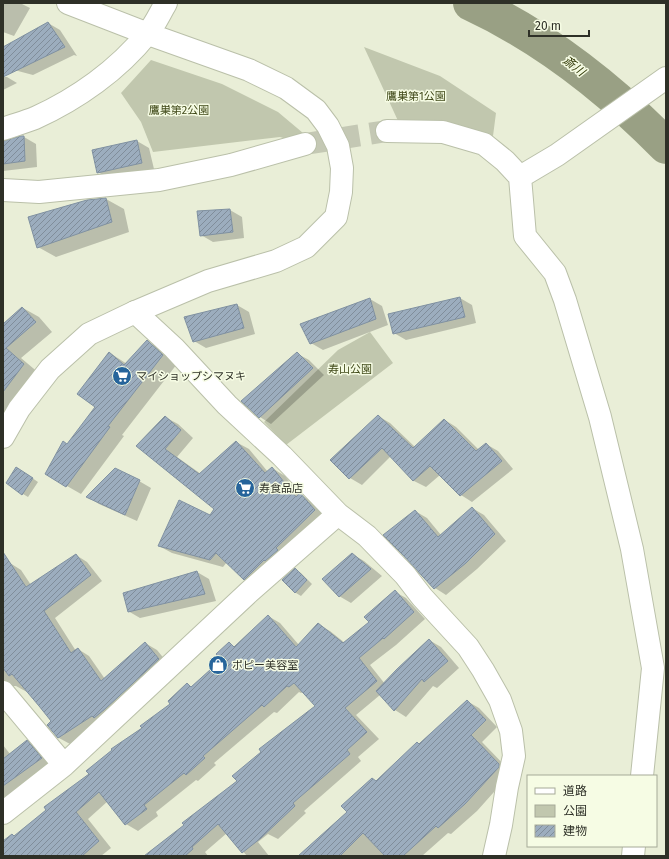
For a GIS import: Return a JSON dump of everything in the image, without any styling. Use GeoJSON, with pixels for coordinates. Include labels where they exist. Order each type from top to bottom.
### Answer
{"type":"FeatureCollection","features":[{"type":"Feature","properties":{"kind":"street"},"geometry":{"type":"LineString","coordinates":[[3,437],[19,409],[50,369],[89,334],[135,312],[208,281],[276,261],[306,247],[336,217],[341,192],[342,168],[338,146],[328,126],[316,110],[286,88],[249,70],[148,34],[68,3]]}},
{"type":"Feature","properties":{"kind":"street"},"geometry":{"type":"LineString","coordinates":[[3,129],[34,118],[66,101],[120,64],[148,34],[166,3]]}},
{"type":"Feature","properties":{"kind":"street"},"geometry":{"type":"LineString","coordinates":[[520,177],[557,155],[666,78]]}},
{"type":"Feature","properties":{"kind":"street"},"geometry":{"type":"LineString","coordinates":[[388,131],[443,132],[484,144],[505,160],[520,177],[525,236],[555,273],[565,300],[600,417],[632,549],[653,668],[642,775]]}},
{"type":"Feature","properties":{"kind":"street"},"geometry":{"type":"LineString","coordinates":[[3,190],[39,192],[160,180],[231,165],[305,144]]}},
{"type":"Feature","properties":{"kind":"street"},"geometry":{"type":"LineString","coordinates":[[135,312],[174,348],[227,405],[282,456],[338,514],[367,536],[405,575],[422,597],[468,647],[500,700],[511,731],[514,756],[494,856]]}},
{"type":"Feature","properties":{"kind":"street"},"geometry":{"type":"LineString","coordinates":[[3,813],[64,765],[249,592],[338,514]]}},
{"type":"Feature","properties":{"kind":"street"},"geometry":{"type":"LineString","coordinates":[[3,692],[64,765]]}},
{"type":"Feature","properties":{"kind":"green space","name":"鷹巣第1公園"},"geometry":{"type":"Polygon","coordinates":[[[364,47],[440,76],[496,113],[493,136],[437,122],[399,123],[364,47]]]}},
{"type":"Feature","properties":{"kind":"green space","name":"鷹巣第2公園"},"geometry":{"type":"Polygon","coordinates":[[[151,60],[222,84],[278,112],[303,133],[297,142],[280,137],[153,152],[141,122],[121,93],[151,60]]]}},
{"type":"Feature","properties":{"kind":"green space","name":"寿山公園"},"geometry":{"type":"Polygon","coordinates":[[[370,332],[393,363],[286,445],[264,422],[338,350],[370,332]]]}},
{"type":"Feature","properties":{"kind":"building"},"geometry":{"type":"Polygon","coordinates":[[[48,22],[65,47],[3,77],[3,47],[48,22]]]}},
{"type":"Feature","properties":{"kind":"building"},"geometry":{"type":"Polygon","coordinates":[[[24,136],[25,161],[3,164],[3,141],[24,136]]]}},
{"type":"Feature","properties":{"kind":"building"},"geometry":{"type":"Polygon","coordinates":[[[137,140],[142,163],[97,173],[92,150],[137,140]]]}},
{"type":"Feature","properties":{"kind":"building"},"geometry":{"type":"Polygon","coordinates":[[[106,198],[112,222],[37,248],[28,217],[87,200],[106,198]]]}},
{"type":"Feature","properties":{"kind":"building"},"geometry":{"type":"Polygon","coordinates":[[[230,209],[233,232],[200,236],[197,211],[230,209]]]}},
{"type":"Feature","properties":{"kind":"building"},"geometry":{"type":"Polygon","coordinates":[[[460,297],[465,317],[393,334],[388,314],[460,297]]]}},
{"type":"Feature","properties":{"kind":"building"},"geometry":{"type":"Polygon","coordinates":[[[370,298],[376,319],[310,344],[300,324],[370,298]]]}},
{"type":"Feature","properties":{"kind":"building"},"geometry":{"type":"Polygon","coordinates":[[[237,304],[244,328],[193,342],[184,317],[237,304]]]}},
{"type":"Feature","properties":{"kind":"building"},"geometry":{"type":"Polygon","coordinates":[[[22,307],[36,322],[6,348],[24,364],[3,392],[3,324],[22,307]]]}},
{"type":"Feature","properties":{"kind":"building"},"geometry":{"type":"Polygon","coordinates":[[[147,340],[163,355],[108,426],[110,427],[66,487],[45,474],[63,441],[67,444],[95,407],[77,394],[109,352],[124,365],[147,340]]]}},
{"type":"Feature","properties":{"kind":"building"},"geometry":{"type":"Polygon","coordinates":[[[297,352],[313,368],[259,418],[241,401],[297,352]]]}},
{"type":"Feature","properties":{"kind":"building"},"geometry":{"type":"Polygon","coordinates":[[[378,415],[413,448],[444,419],[476,451],[486,443],[502,461],[460,496],[430,466],[413,481],[382,448],[349,479],[330,460],[378,415]]]}},
{"type":"Feature","properties":{"kind":"building"},"geometry":{"type":"Polygon","coordinates":[[[165,416],[181,430],[165,449],[199,474],[236,441],[265,473],[272,467],[296,497],[300,493],[315,510],[276,548],[278,550],[265,561],[264,560],[244,580],[216,553],[210,560],[158,546],[179,500],[210,515],[214,509],[136,446],[165,416]]]}},
{"type":"Feature","properties":{"kind":"building"},"geometry":{"type":"Polygon","coordinates":[[[16,467],[33,478],[22,495],[6,483],[16,467]]]}},
{"type":"Feature","properties":{"kind":"building"},"geometry":{"type":"Polygon","coordinates":[[[115,468],[140,480],[125,515],[86,497],[115,468]]]}},
{"type":"Feature","properties":{"kind":"building"},"geometry":{"type":"Polygon","coordinates":[[[472,507],[495,534],[466,563],[434,589],[383,535],[415,510],[438,537],[472,507]]]}},
{"type":"Feature","properties":{"kind":"building"},"geometry":{"type":"Polygon","coordinates":[[[3,552],[26,587],[76,554],[91,575],[44,611],[71,653],[78,648],[101,681],[145,642],[159,659],[94,718],[92,716],[58,738],[47,725],[51,721],[12,674],[9,676],[3,668],[3,552]]]}},
{"type":"Feature","properties":{"kind":"building"},"geometry":{"type":"Polygon","coordinates":[[[352,553],[371,569],[339,597],[322,579],[352,553]]]}},
{"type":"Feature","properties":{"kind":"building"},"geometry":{"type":"Polygon","coordinates":[[[295,568],[307,580],[295,593],[282,580],[295,568]]]}},
{"type":"Feature","properties":{"kind":"building"},"geometry":{"type":"Polygon","coordinates":[[[197,571],[205,594],[128,612],[123,593],[197,571]]]}},
{"type":"Feature","properties":{"kind":"building"},"geometry":{"type":"Polygon","coordinates":[[[395,590],[414,612],[384,639],[383,638],[359,658],[377,681],[345,708],[367,732],[347,750],[350,754],[293,803],[295,806],[261,838],[242,853],[218,824],[192,847],[193,849],[185,856],[144,856],[184,825],[182,823],[237,781],[232,776],[261,752],[259,749],[315,706],[294,683],[289,687],[287,686],[264,707],[262,705],[203,756],[205,758],[186,775],[184,773],[144,805],[147,809],[125,825],[99,792],[76,812],[99,841],[82,856],[3,856],[3,841],[12,834],[14,836],[46,810],[44,807],[89,774],[86,771],[112,750],[111,749],[142,728],[140,726],[170,704],[168,701],[187,683],[191,687],[221,660],[216,654],[229,642],[234,647],[268,615],[296,647],[318,623],[343,643],[369,622],[364,617],[395,590]]]}},
{"type":"Feature","properties":{"kind":"building"},"geometry":{"type":"Polygon","coordinates":[[[429,639],[448,661],[424,682],[422,679],[394,711],[376,691],[429,639]]]}},
{"type":"Feature","properties":{"kind":"building"},"geometry":{"type":"Polygon","coordinates":[[[467,700],[486,720],[471,735],[499,764],[499,767],[465,804],[438,828],[436,826],[403,856],[385,856],[363,833],[340,856],[298,856],[347,812],[341,806],[372,778],[376,781],[417,742],[419,744],[467,700]]]}},
{"type":"Feature","properties":{"kind":"building"},"geometry":{"type":"Polygon","coordinates":[[[27,740],[42,758],[3,786],[3,759],[27,740]]]}},
{"type":"Feature","properties":{"kind":"waterway","name":"斎川"},"geometry":{"type":"LineString","coordinates":[[471,3],[524,32],[575,66],[622,104],[666,146]]}},
{"type":"Feature","properties":{"kind":"tunnel"},"geometry":{"type":"LineString","coordinates":[[305,144],[387,131]]}},
{"type":"Feature","properties":{"kind":"place","name":"マイショップシマヌキ"},"geometry":{"type":"Point","coordinates":[122,376]}},
{"type":"Feature","properties":{"kind":"place","name":"寿食品店"},"geometry":{"type":"Point","coordinates":[245,488]}},
{"type":"Feature","properties":{"kind":"place","name":"ポピー美容室"},"geometry":{"type":"Point","coordinates":[218,665]}}]}
